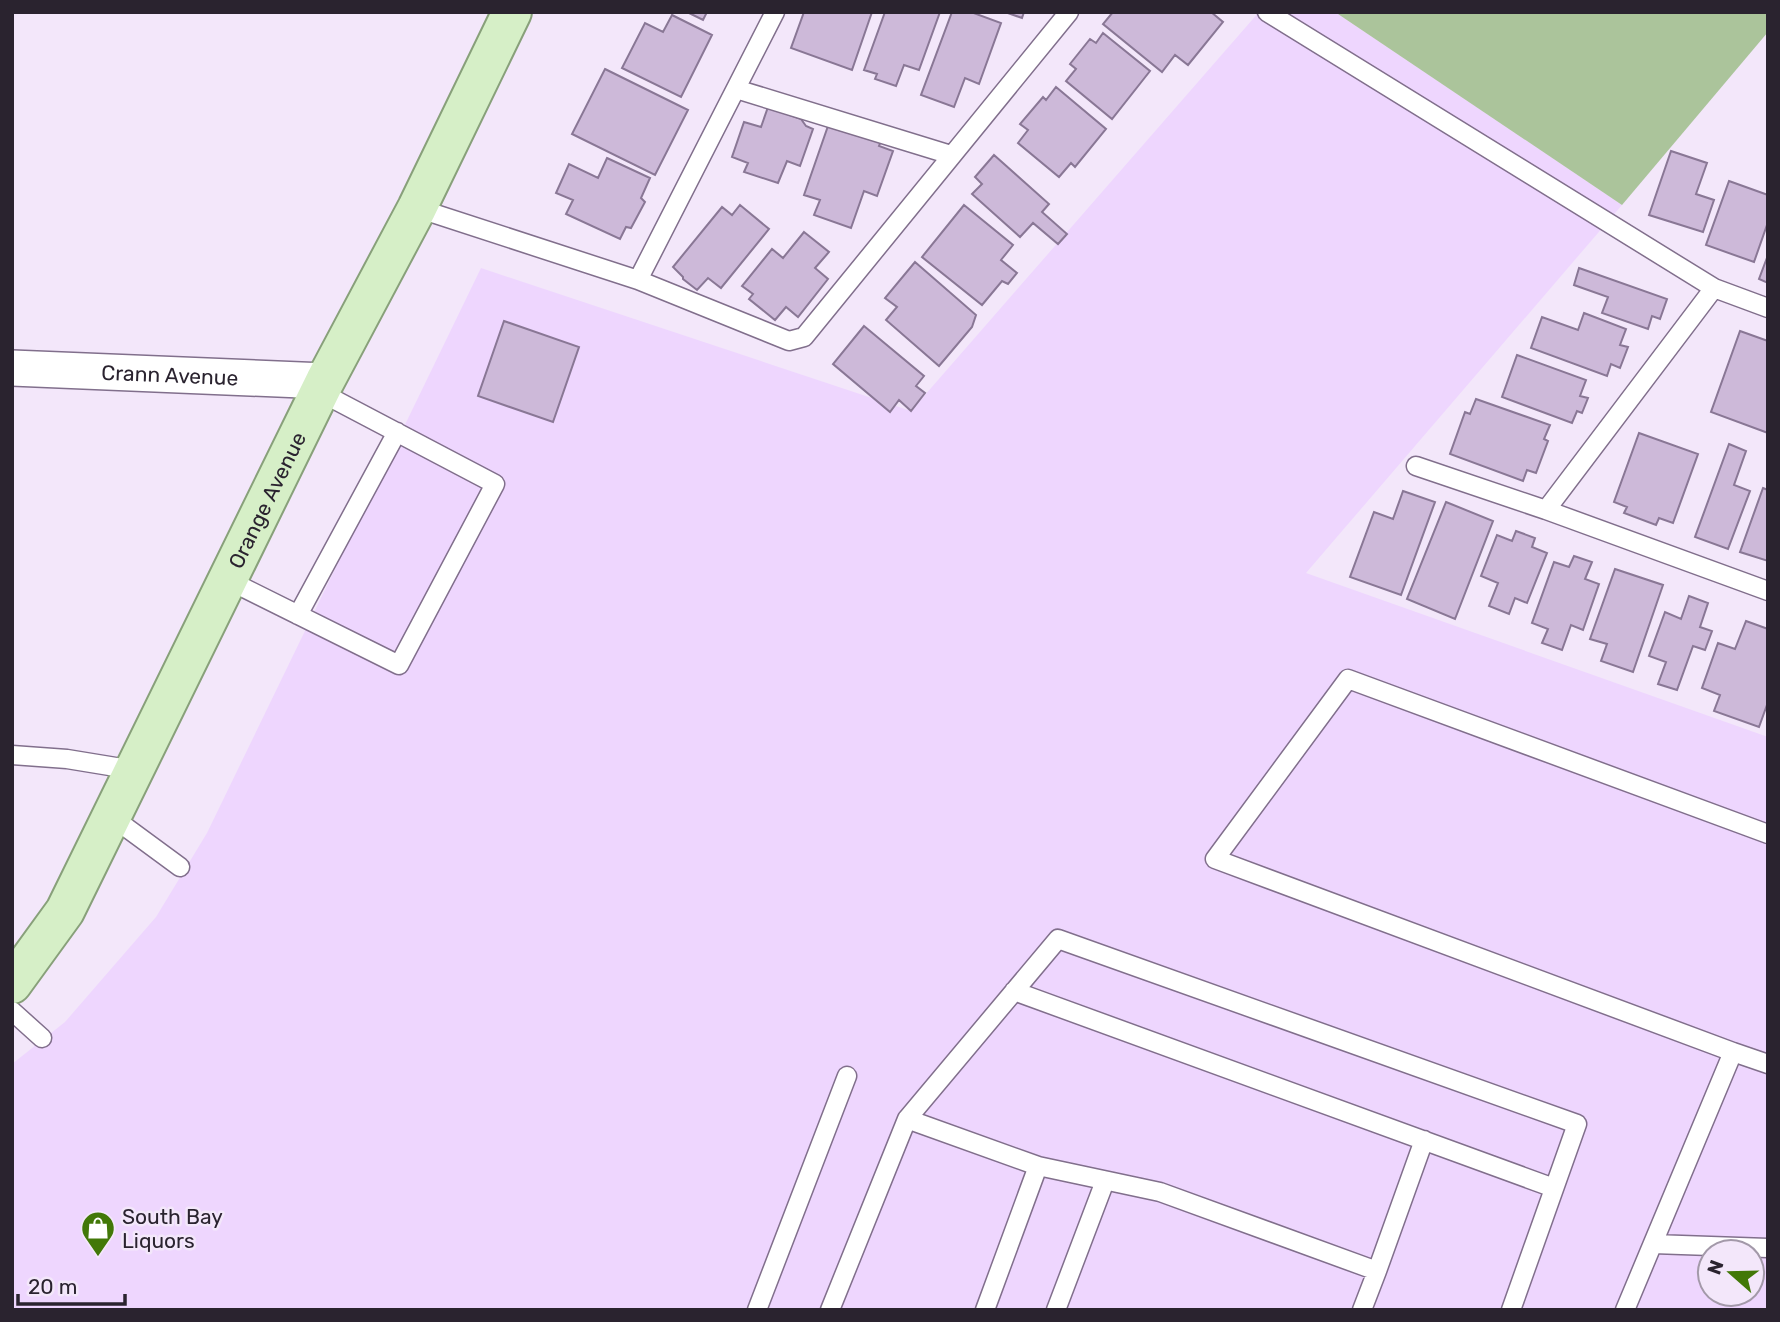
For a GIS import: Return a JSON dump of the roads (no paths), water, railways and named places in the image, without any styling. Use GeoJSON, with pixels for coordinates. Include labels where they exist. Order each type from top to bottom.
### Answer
{"type":"FeatureCollection","features":[{"type":"Feature","properties":{"kind":"main road","name":"Orange Avenue"},"geometry":{"type":"LineString","coordinates":[[12,984],[65,911],[323,387],[417,208],[512,12]]}},
{"type":"Feature","properties":{"kind":"street","name":"Crann Avenue"},"geometry":{"type":"LineString","coordinates":[[12,368],[323,387]]}},
{"type":"Feature","properties":{"kind":"lane"},"geometry":{"type":"LineString","coordinates":[[638,280],[775,12]]}},
{"type":"Feature","properties":{"kind":"lane"},"geometry":{"type":"LineString","coordinates":[[417,208],[638,280],[789,341],[804,337],[1069,12]]}},
{"type":"Feature","properties":{"kind":"lane"},"geometry":{"type":"LineString","coordinates":[[1267,12],[1714,288],[1768,308]]}},
{"type":"Feature","properties":{"kind":"lane"},"geometry":{"type":"LineString","coordinates":[[736,89],[951,155]]}},
{"type":"Feature","properties":{"kind":"lane"},"geometry":{"type":"LineString","coordinates":[[1546,510],[1714,288]]}},
{"type":"Feature","properties":{"kind":"lane"},"geometry":{"type":"LineString","coordinates":[[228,580],[398,665],[495,484],[397,432],[323,387]]}},
{"type":"Feature","properties":{"kind":"lane"},"geometry":{"type":"LineString","coordinates":[[298,615],[397,432]]}},
{"type":"Feature","properties":{"kind":"lane"},"geometry":{"type":"LineString","coordinates":[[1416,466],[1768,591]]}},
{"type":"Feature","properties":{"kind":"lane"},"geometry":{"type":"LineString","coordinates":[[1768,834],[1348,679],[1215,859],[1768,1064]]}},
{"type":"Feature","properties":{"kind":"lane"},"geometry":{"type":"LineString","coordinates":[[12,755],[67,759],[134,770]]}},
{"type":"Feature","properties":{"kind":"lane"},"geometry":{"type":"LineString","coordinates":[[112,817],[180,867]]}},
{"type":"Feature","properties":{"kind":"lane"},"geometry":{"type":"LineString","coordinates":[[830,1310],[907,1119],[1058,939],[1577,1124],[1511,1310]]}},
{"type":"Feature","properties":{"kind":"lane"},"geometry":{"type":"LineString","coordinates":[[1014,991],[1555,1188]]}},
{"type":"Feature","properties":{"kind":"lane"},"geometry":{"type":"LineString","coordinates":[[12,1011],[42,1038]]}},
{"type":"Feature","properties":{"kind":"lane"},"geometry":{"type":"LineString","coordinates":[[1625,1310],[1733,1052]]}},
{"type":"Feature","properties":{"kind":"lane"},"geometry":{"type":"LineString","coordinates":[[757,1310],[847,1076]]}},
{"type":"Feature","properties":{"kind":"lane"},"geometry":{"type":"LineString","coordinates":[[907,1119],[1038,1166],[1160,1192],[1377,1271]]}},
{"type":"Feature","properties":{"kind":"lane"},"geometry":{"type":"LineString","coordinates":[[1362,1310],[1424,1140]]}},
{"type":"Feature","properties":{"kind":"lane"},"geometry":{"type":"LineString","coordinates":[[985,1310],[1038,1166]]}},
{"type":"Feature","properties":{"kind":"lane"},"geometry":{"type":"LineString","coordinates":[[1056,1310],[1105,1181]]}},
{"type":"Feature","properties":{"kind":"lane"},"geometry":{"type":"LineString","coordinates":[[1653,1244],[1768,1248]]}},
{"type":"Feature","properties":{"kind":"place","name":"South Bay Liquors"},"geometry":{"type":"Point","coordinates":[98,1258]}}]}
